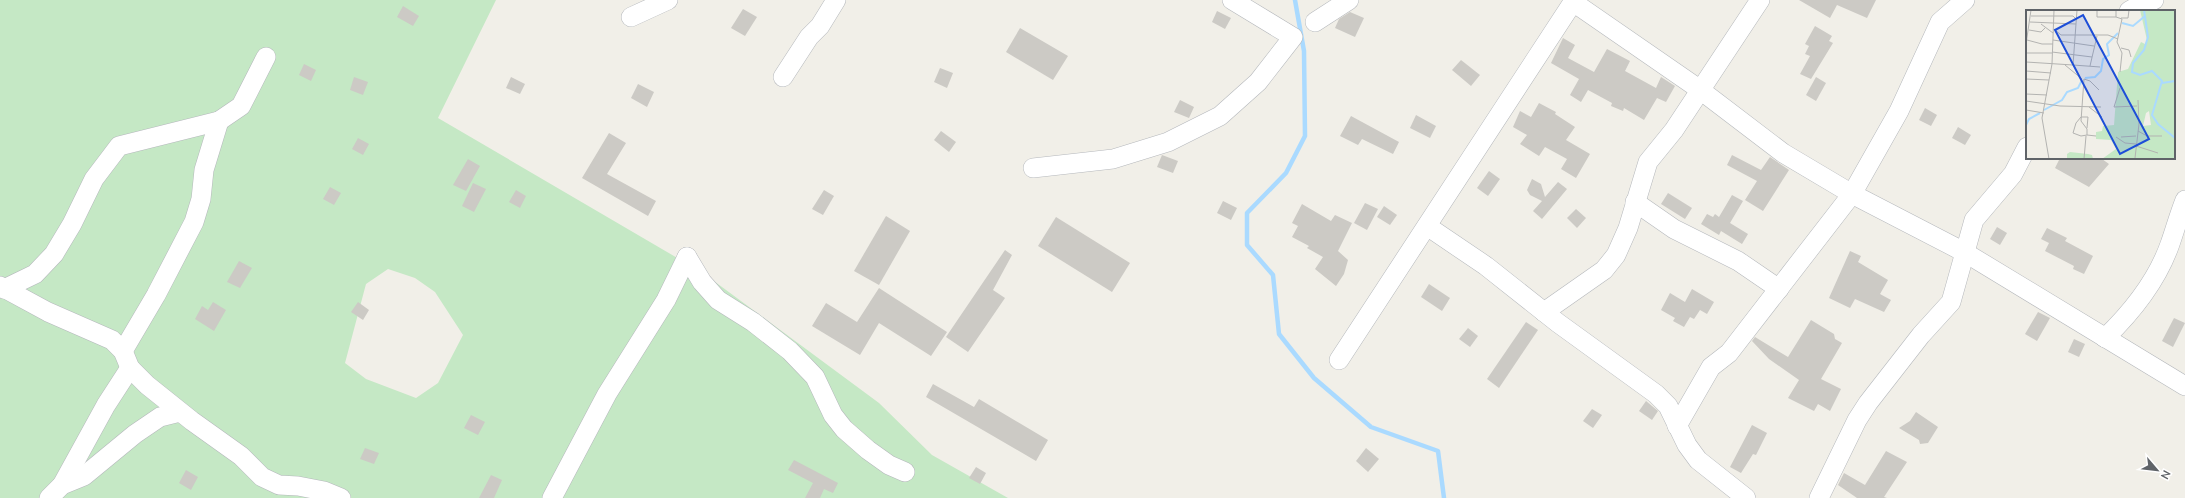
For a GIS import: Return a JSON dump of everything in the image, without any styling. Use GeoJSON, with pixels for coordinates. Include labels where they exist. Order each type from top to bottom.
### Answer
{"type":"FeatureCollection","features":[{"type":"Feature","properties":{"kind":"street"},"geometry":{"type":"LineString","coordinates":[[631,17],[668,0]]}},
{"type":"Feature","properties":{"kind":"street"},"geometry":{"type":"LineString","coordinates":[[783,76],[809,37],[820,26],[836,0]]}},
{"type":"Feature","properties":{"kind":"street"},"geometry":{"type":"LineString","coordinates":[[1033,168],[1113,159],[1168,142],[1220,116],[1258,82],[1292,37],[1232,0]]}},
{"type":"Feature","properties":{"kind":"street"},"geometry":{"type":"LineString","coordinates":[[1315,22],[1348,0]]}},
{"type":"Feature","properties":{"kind":"street"},"geometry":{"type":"LineString","coordinates":[[1544,312],[1604,270],[1616,255],[1628,228],[1648,162],[1674,130],[1699,89],[1760,0]]}},
{"type":"Feature","properties":{"kind":"street"},"geometry":{"type":"LineString","coordinates":[[1677,426],[1711,367],[1729,352],[1852,194],[1899,111],[1940,22],[1965,0]]}},
{"type":"Feature","properties":{"kind":"street"},"geometry":{"type":"LineString","coordinates":[[2131,10],[2140,4],[2154,0]]}},
{"type":"Feature","properties":{"kind":"street"},"geometry":{"type":"LineString","coordinates":[[1339,360],[1574,1],[1699,89],[1783,153],[1852,194],[1964,252],[2105,338],[2184,384]]}},
{"type":"Feature","properties":{"kind":"street"},"geometry":{"type":"LineString","coordinates":[[2,287],[34,274],[54,254],[72,224],[94,179],[119,146],[219,121],[241,106],[266,56]]}},
{"type":"Feature","properties":{"kind":"street"},"geometry":{"type":"LineString","coordinates":[[56,492],[106,405],[156,295],[194,222],[201,199],[204,170],[219,121]]}},
{"type":"Feature","properties":{"kind":"street"},"geometry":{"type":"LineString","coordinates":[[1819,498],[1857,420],[1868,403],[1921,335],[1952,302],[1964,252],[1974,220],[2013,174],[2026,149]]}},
{"type":"Feature","properties":{"kind":"street"},"geometry":{"type":"LineString","coordinates":[[2105,338],[2128,316],[2151,282],[2170,246],[2185,200]]}},
{"type":"Feature","properties":{"kind":"street"},"geometry":{"type":"LineString","coordinates":[[1635,202],[1674,229],[1738,261],[1779,289]]}},
{"type":"Feature","properties":{"kind":"street"},"geometry":{"type":"LineString","coordinates":[[1427,226],[1486,266],[1544,312],[1656,394],[1668,406],[1677,426],[1698,460],[1746,498]]}},
{"type":"Feature","properties":{"kind":"street"},"geometry":{"type":"LineString","coordinates":[[552,498],[607,394],[666,300],[687,257],[702,282],[718,300],[753,322],[790,351],[815,377],[833,415],[844,429],[868,450],[889,465],[905,472]]}},
{"type":"Feature","properties":{"kind":"street"},"geometry":{"type":"LineString","coordinates":[[2,287],[48,312],[112,340],[147,385],[180,412],[241,456],[262,477],[279,485],[305,487],[324,491],[342,498]]}},
{"type":"Feature","properties":{"kind":"street"},"geometry":{"type":"LineString","coordinates":[[56,492],[84,476],[135,434],[160,417],[180,412]]}},
{"type":"Feature","properties":{"kind":"green space"},"geometry":{"type":"Polygon","coordinates":[[[0,0],[496,0],[438,118],[703,273],[879,403],[932,455],[1008,498],[0,498],[0,0]],[[388,269],[366,284],[345,363],[366,379],[416,398],[438,383],[463,335],[435,292],[415,278],[388,269]]]}},
{"type":"Feature","properties":{"kind":"building"},"geometry":{"type":"Polygon","coordinates":[[[1799,0],[1876,0],[1867,18],[1837,5],[1830,18],[1799,0]]]}},
{"type":"Feature","properties":{"kind":"building"},"geometry":{"type":"Polygon","coordinates":[[[403,6],[419,16],[413,26],[397,17],[403,6]]]}},
{"type":"Feature","properties":{"kind":"building"},"geometry":{"type":"Polygon","coordinates":[[[743,9],[757,17],[745,36],[731,28],[743,9]]]}},
{"type":"Feature","properties":{"kind":"building"},"geometry":{"type":"Polygon","coordinates":[[[1217,11],[1231,18],[1225,29],[1212,22],[1217,11]]]}},
{"type":"Feature","properties":{"kind":"building"},"geometry":{"type":"Polygon","coordinates":[[[1350,12],[1364,18],[1355,37],[1335,28],[1339,19],[1350,12]]]}},
{"type":"Feature","properties":{"kind":"building"},"geometry":{"type":"Polygon","coordinates":[[[1815,26],[1832,36],[1829,41],[1833,43],[1811,79],[1800,74],[1810,56],[1805,54],[1809,46],[1805,44],[1815,26]]]}},
{"type":"Feature","properties":{"kind":"building"},"geometry":{"type":"Polygon","coordinates":[[[1020,28],[1068,56],[1053,80],[1006,52],[1020,28]]]}},
{"type":"Feature","properties":{"kind":"building"},"geometry":{"type":"Polygon","coordinates":[[[1563,38],[1575,45],[1568,58],[1594,72],[1607,49],[1630,61],[1625,71],[1656,88],[1661,77],[1675,86],[1666,102],[1657,98],[1644,120],[1624,108],[1623,111],[1611,106],[1612,103],[1588,90],[1581,102],[1570,95],[1579,79],[1551,63],[1563,38]]]}},
{"type":"Feature","properties":{"kind":"building"},"geometry":{"type":"Polygon","coordinates":[[[1461,60],[1480,75],[1471,86],[1452,70],[1461,60]]]}},
{"type":"Feature","properties":{"kind":"building"},"geometry":{"type":"Polygon","coordinates":[[[304,64],[316,70],[311,81],[299,75],[304,64]]]}},
{"type":"Feature","properties":{"kind":"building"},"geometry":{"type":"Polygon","coordinates":[[[940,68],[953,73],[947,88],[934,82],[940,68]]]}},
{"type":"Feature","properties":{"kind":"building"},"geometry":{"type":"Polygon","coordinates":[[[354,77],[368,82],[363,95],[350,90],[354,77]]]}},
{"type":"Feature","properties":{"kind":"building"},"geometry":{"type":"Polygon","coordinates":[[[511,77],[525,84],[520,94],[506,88],[511,77]]]}},
{"type":"Feature","properties":{"kind":"building"},"geometry":{"type":"Polygon","coordinates":[[[1816,77],[1826,83],[1816,101],[1806,95],[1816,77]]]}},
{"type":"Feature","properties":{"kind":"building"},"geometry":{"type":"Polygon","coordinates":[[[638,84],[654,92],[647,107],[631,98],[638,84]]]}},
{"type":"Feature","properties":{"kind":"building"},"geometry":{"type":"Polygon","coordinates":[[[1180,100],[1194,107],[1189,118],[1174,112],[1180,100]]]}},
{"type":"Feature","properties":{"kind":"building"},"geometry":{"type":"Polygon","coordinates":[[[1539,103],[1556,112],[1555,114],[1575,127],[1566,140],[1590,154],[1576,178],[1561,169],[1567,159],[1545,147],[1539,156],[1520,144],[1527,135],[1513,127],[1520,111],[1531,117],[1539,103]]]}},
{"type":"Feature","properties":{"kind":"building"},"geometry":{"type":"Polygon","coordinates":[[[1925,108],[1937,115],[1931,126],[1919,120],[1925,108]]]}},
{"type":"Feature","properties":{"kind":"building"},"geometry":{"type":"Polygon","coordinates":[[[1416,115],[1436,126],[1430,138],[1410,128],[1416,115]]]}},
{"type":"Feature","properties":{"kind":"building"},"geometry":{"type":"Polygon","coordinates":[[[1351,116],[1399,142],[1393,154],[1362,139],[1358,145],[1340,136],[1351,116]]]}},
{"type":"Feature","properties":{"kind":"building"},"geometry":{"type":"Polygon","coordinates":[[[1958,127],[1971,135],[1965,145],[1952,138],[1958,127]]]}},
{"type":"Feature","properties":{"kind":"building"},"geometry":{"type":"Polygon","coordinates":[[[941,131],[956,142],[949,152],[934,140],[941,131]]]}},
{"type":"Feature","properties":{"kind":"building"},"geometry":{"type":"Polygon","coordinates":[[[609,133],[626,143],[607,174],[656,201],[648,216],[582,178],[609,133]]]}},
{"type":"Feature","properties":{"kind":"building"},"geometry":{"type":"Polygon","coordinates":[[[358,138],[369,144],[363,155],[352,149],[358,138]]]}},
{"type":"Feature","properties":{"kind":"building"},"geometry":{"type":"Polygon","coordinates":[[[1162,155],[1178,161],[1173,173],[1157,167],[1162,155]]]}},
{"type":"Feature","properties":{"kind":"building"},"geometry":{"type":"Polygon","coordinates":[[[1732,155],[1761,170],[1770,157],[1789,170],[1763,211],[1745,200],[1757,181],[1727,165],[1732,155]]]}},
{"type":"Feature","properties":{"kind":"building"},"geometry":{"type":"Polygon","coordinates":[[[468,159],[480,166],[466,191],[453,185],[468,159]]]}},
{"type":"Feature","properties":{"kind":"building"},"geometry":{"type":"Polygon","coordinates":[[[2060,159],[2102,159],[2109,164],[2089,187],[2055,168],[2060,159]]]}},
{"type":"Feature","properties":{"kind":"building"},"geometry":{"type":"Polygon","coordinates":[[[1489,171],[1500,179],[1488,196],[1477,188],[1489,171]]]}},
{"type":"Feature","properties":{"kind":"building"},"geometry":{"type":"Polygon","coordinates":[[[1532,179],[1541,184],[1545,197],[1558,182],[1567,189],[1542,219],[1533,211],[1542,201],[1530,195],[1527,190],[1532,179]]]}},
{"type":"Feature","properties":{"kind":"building"},"geometry":{"type":"Polygon","coordinates":[[[473,183],[486,189],[474,212],[462,206],[473,183]]]}},
{"type":"Feature","properties":{"kind":"building"},"geometry":{"type":"Polygon","coordinates":[[[330,187],[341,193],[334,205],[323,199],[330,187]]]}},
{"type":"Feature","properties":{"kind":"building"},"geometry":{"type":"Polygon","coordinates":[[[516,190],[526,196],[520,208],[509,202],[516,190]]]}},
{"type":"Feature","properties":{"kind":"building"},"geometry":{"type":"Polygon","coordinates":[[[824,190],[834,196],[823,215],[812,209],[824,190]]]}},
{"type":"Feature","properties":{"kind":"building"},"geometry":{"type":"Polygon","coordinates":[[[1668,193],[1692,208],[1685,219],[1661,204],[1668,193]]]}},
{"type":"Feature","properties":{"kind":"building"},"geometry":{"type":"Polygon","coordinates":[[[1732,195],[1743,201],[1730,223],[1748,234],[1742,244],[1721,231],[1719,235],[1701,224],[1707,214],[1713,217],[1715,214],[1719,217],[1732,195]]]}},
{"type":"Feature","properties":{"kind":"building"},"geometry":{"type":"Polygon","coordinates":[[[1223,201],[1237,208],[1231,220],[1217,213],[1223,201]]]}},
{"type":"Feature","properties":{"kind":"building"},"geometry":{"type":"Polygon","coordinates":[[[1365,203],[1378,209],[1367,230],[1354,223],[1365,203]]]}},
{"type":"Feature","properties":{"kind":"building"},"geometry":{"type":"Polygon","coordinates":[[[1302,204],[1331,221],[1335,215],[1352,223],[1338,251],[1348,260],[1344,274],[1336,286],[1315,269],[1323,257],[1307,248],[1309,246],[1292,237],[1298,226],[1292,223],[1302,204]]]}},
{"type":"Feature","properties":{"kind":"building"},"geometry":{"type":"Polygon","coordinates":[[[1384,206],[1397,215],[1390,225],[1377,217],[1384,206]]]}},
{"type":"Feature","properties":{"kind":"building"},"geometry":{"type":"Polygon","coordinates":[[[1576,209],[1586,218],[1577,228],[1567,218],[1576,209]]]}},
{"type":"Feature","properties":{"kind":"building"},"geometry":{"type":"Polygon","coordinates":[[[886,216],[910,231],[879,285],[854,271],[886,216]]]}},
{"type":"Feature","properties":{"kind":"building"},"geometry":{"type":"Polygon","coordinates":[[[1056,217],[1130,263],[1112,292],[1038,246],[1056,217]]]}},
{"type":"Feature","properties":{"kind":"building"},"geometry":{"type":"Polygon","coordinates":[[[1997,227],[2007,233],[2000,245],[1990,239],[1997,227]]]}},
{"type":"Feature","properties":{"kind":"building"},"geometry":{"type":"Polygon","coordinates":[[[2047,228],[2067,238],[2065,241],[2093,256],[2084,274],[2073,269],[2074,266],[2045,251],[2049,243],[2041,239],[2047,228]]]}},
{"type":"Feature","properties":{"kind":"building"},"geometry":{"type":"Polygon","coordinates":[[[1005,250],[1012,255],[993,290],[1005,298],[968,352],[946,337],[1005,250]]]}},
{"type":"Feature","properties":{"kind":"building"},"geometry":{"type":"Polygon","coordinates":[[[1850,251],[1861,256],[1858,262],[1888,280],[1880,294],[1891,300],[1884,312],[1855,299],[1850,308],[1829,298],[1850,251]]]}},
{"type":"Feature","properties":{"kind":"building"},"geometry":{"type":"Polygon","coordinates":[[[239,261],[252,268],[240,288],[227,282],[239,261]]]}},
{"type":"Feature","properties":{"kind":"building"},"geometry":{"type":"Polygon","coordinates":[[[1429,284],[1450,298],[1442,311],[1421,297],[1429,284]]]}},
{"type":"Feature","properties":{"kind":"building"},"geometry":{"type":"Polygon","coordinates":[[[879,288],[947,332],[931,356],[879,323],[860,355],[812,326],[826,303],[857,322],[879,288]]]}},
{"type":"Feature","properties":{"kind":"building"},"geometry":{"type":"Polygon","coordinates":[[[1692,289],[1714,302],[1707,314],[1700,310],[1694,319],[1690,317],[1684,327],[1673,321],[1675,318],[1661,310],[1670,293],[1685,302],[1692,289]]]}},
{"type":"Feature","properties":{"kind":"building"},"geometry":{"type":"Polygon","coordinates":[[[213,302],[226,310],[214,331],[195,319],[202,306],[208,310],[213,302]]]}},
{"type":"Feature","properties":{"kind":"building"},"geometry":{"type":"Polygon","coordinates":[[[358,302],[369,310],[363,320],[351,312],[358,302]]]}},
{"type":"Feature","properties":{"kind":"building"},"geometry":{"type":"Polygon","coordinates":[[[2038,312],[2050,318],[2037,341],[2025,334],[2038,312]]]}},
{"type":"Feature","properties":{"kind":"building"},"geometry":{"type":"Polygon","coordinates":[[[2174,318],[2185,323],[2173,347],[2162,341],[2174,318]]]}},
{"type":"Feature","properties":{"kind":"building"},"geometry":{"type":"Polygon","coordinates":[[[1811,320],[1834,334],[1835,339],[1842,343],[1821,379],[1841,389],[1830,411],[1818,404],[1814,411],[1788,398],[1799,380],[1769,359],[1752,341],[1755,337],[1788,357],[1811,320]]]}},
{"type":"Feature","properties":{"kind":"building"},"geometry":{"type":"Polygon","coordinates":[[[1526,322],[1538,330],[1499,388],[1487,379],[1526,322]]]}},
{"type":"Feature","properties":{"kind":"building"},"geometry":{"type":"Polygon","coordinates":[[[1468,328],[1478,336],[1470,347],[1459,339],[1468,328]]]}},
{"type":"Feature","properties":{"kind":"building"},"geometry":{"type":"Polygon","coordinates":[[[2074,339],[2085,344],[2079,357],[2068,352],[2074,339]]]}},
{"type":"Feature","properties":{"kind":"building"},"geometry":{"type":"Polygon","coordinates":[[[933,384],[974,407],[979,399],[1048,440],[1036,461],[926,397],[933,384]]]}},
{"type":"Feature","properties":{"kind":"building"},"geometry":{"type":"Polygon","coordinates":[[[1646,401],[1658,411],[1652,420],[1639,411],[1646,401]]]}},
{"type":"Feature","properties":{"kind":"building"},"geometry":{"type":"Polygon","coordinates":[[[1592,409],[1602,415],[1593,428],[1583,421],[1592,409]]]}},
{"type":"Feature","properties":{"kind":"building"},"geometry":{"type":"Polygon","coordinates":[[[1916,412],[1938,427],[1928,443],[1920,444],[1919,440],[1899,428],[1910,421],[1916,412]]]}},
{"type":"Feature","properties":{"kind":"building"},"geometry":{"type":"Polygon","coordinates":[[[471,415],[485,422],[478,435],[464,428],[471,415]]]}},
{"type":"Feature","properties":{"kind":"building"},"geometry":{"type":"Polygon","coordinates":[[[1752,425],[1767,433],[1756,455],[1753,454],[1741,473],[1730,467],[1752,425]]]}},
{"type":"Feature","properties":{"kind":"building"},"geometry":{"type":"Polygon","coordinates":[[[365,448],[379,453],[374,464],[360,459],[365,448]]]}},
{"type":"Feature","properties":{"kind":"building"},"geometry":{"type":"Polygon","coordinates":[[[1366,448],[1379,459],[1368,472],[1356,461],[1366,448]]]}},
{"type":"Feature","properties":{"kind":"building"},"geometry":{"type":"Polygon","coordinates":[[[1886,451],[1907,462],[1884,497],[1887,498],[1857,498],[1838,485],[1844,473],[1865,485],[1886,451]]]}},
{"type":"Feature","properties":{"kind":"building"},"geometry":{"type":"Polygon","coordinates":[[[794,460],[838,483],[833,493],[824,489],[820,498],[805,498],[813,483],[788,470],[794,460]]]}},
{"type":"Feature","properties":{"kind":"building"},"geometry":{"type":"Polygon","coordinates":[[[976,467],[986,473],[980,484],[969,478],[976,467]]]}},
{"type":"Feature","properties":{"kind":"building"},"geometry":{"type":"Polygon","coordinates":[[[186,470],[198,477],[191,490],[179,483],[186,470]]]}},
{"type":"Feature","properties":{"kind":"building"},"geometry":{"type":"Polygon","coordinates":[[[491,475],[502,480],[494,498],[479,498],[491,475]]]}},
{"type":"Feature","properties":{"kind":"waterway"},"geometry":{"type":"LineString","coordinates":[[1295,0],[1304,51],[1305,136],[1286,173],[1247,213],[1247,245],[1273,275],[1279,334],[1314,378],[1371,427],[1438,451],[1444,498]]}}]}
